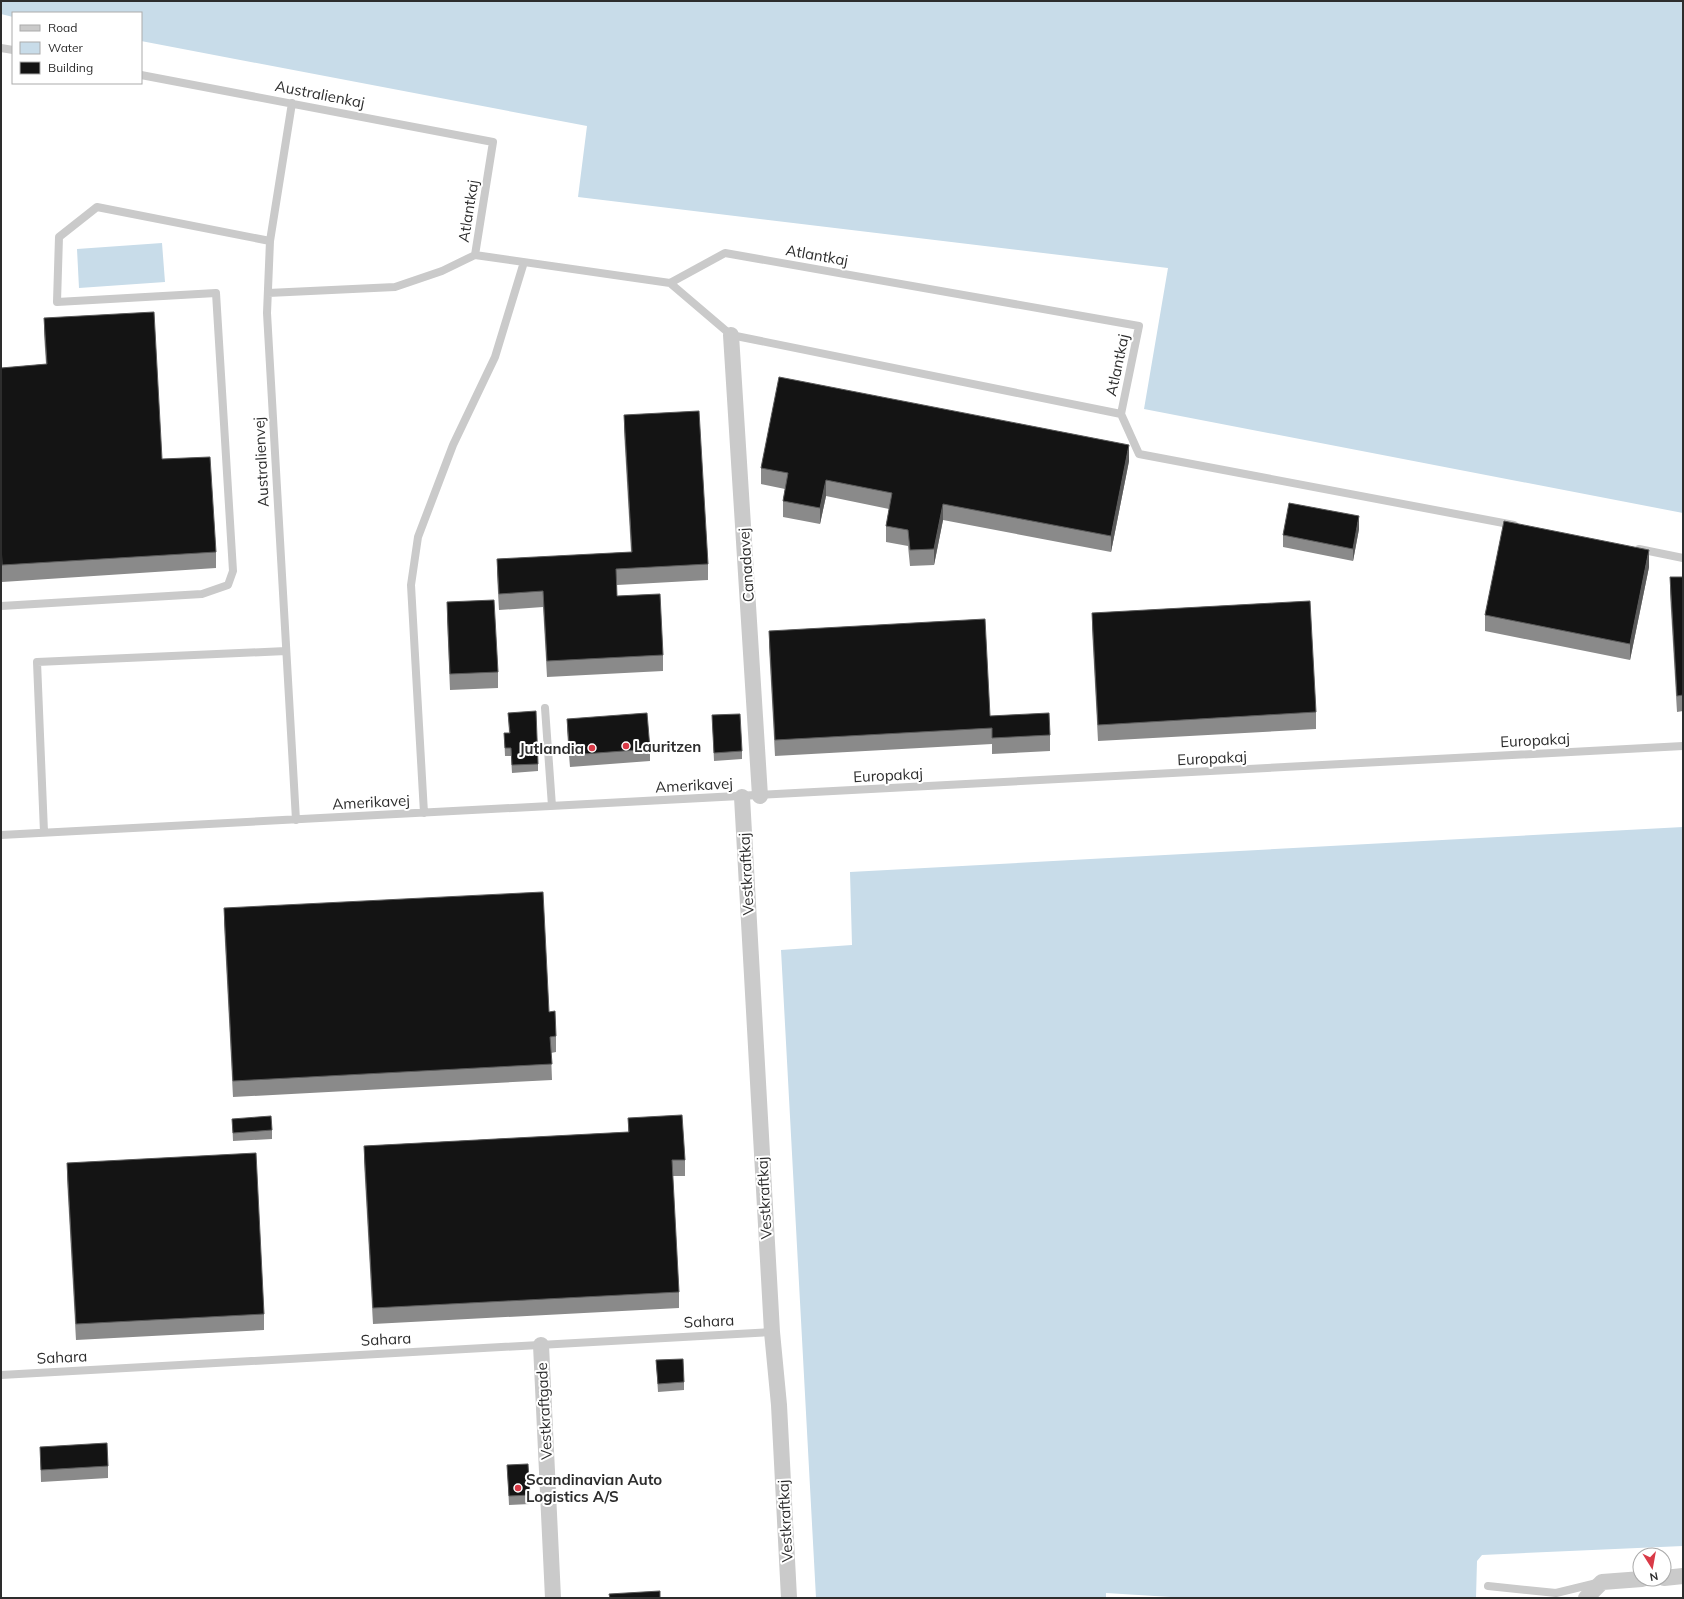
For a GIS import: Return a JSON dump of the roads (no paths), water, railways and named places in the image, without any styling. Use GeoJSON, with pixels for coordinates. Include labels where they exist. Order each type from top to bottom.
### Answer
{"type":"FeatureCollection","features":[{"type":"Feature","properties":{"kind":"street","name":"Canadavej"},"geometry":{"type":"LineString","coordinates":[[731,335],[760,796]]}},
{"type":"Feature","properties":{"kind":"street","name":"Vestkraftkaj"},"geometry":{"type":"LineString","coordinates":[[742,797],[772,1332],[779,1405],[789,1598]]}},
{"type":"Feature","properties":{"kind":"street","name":"Vestkraftgade"},"geometry":{"type":"LineString","coordinates":[[541,1345],[553,1598]]}},
{"type":"Feature","properties":{"kind":"street"},"geometry":{"type":"LineString","coordinates":[[1672,1577],[1683,1576]]}},
{"type":"Feature","properties":{"kind":"street"},"geometry":{"type":"LineString","coordinates":[[1586,1598],[1602,1582],[1632,1580]]}},
{"type":"Feature","properties":{"kind":"lane"},"geometry":{"type":"LineString","coordinates":[[1,48],[12,50]]}},
{"type":"Feature","properties":{"kind":"lane","name":"Australienkaj"},"geometry":{"type":"LineString","coordinates":[[142,75],[493,142]]}},
{"type":"Feature","properties":{"kind":"lane","name":"Australienvej"},"geometry":{"type":"LineString","coordinates":[[292,104],[270,241],[267,313],[296,820]]}},
{"type":"Feature","properties":{"kind":"lane","name":"Atlantkaj"},"geometry":{"type":"LineString","coordinates":[[493,142],[476,256],[670,283],[731,335],[1121,414],[1139,326],[725,253],[670,283]]}},
{"type":"Feature","properties":{"kind":"lane"},"geometry":{"type":"LineString","coordinates":[[1,606],[202,594],[228,585],[233,571],[216,293],[57,302],[59,237],[96,207],[270,241]]}},
{"type":"Feature","properties":{"kind":"lane"},"geometry":{"type":"LineString","coordinates":[[268,293],[395,287],[442,271],[476,256]]}},
{"type":"Feature","properties":{"kind":"lane"},"geometry":{"type":"LineString","coordinates":[[424,813],[411,585],[418,537],[453,445],[495,357],[524,262]]}},
{"type":"Feature","properties":{"kind":"lane"},"geometry":{"type":"LineString","coordinates":[[1121,414],[1139,454],[1523,526]]}},
{"type":"Feature","properties":{"kind":"lane"},"geometry":{"type":"LineString","coordinates":[[1630,547],[1683,558]]}},
{"type":"Feature","properties":{"kind":"lane"},"geometry":{"type":"LineString","coordinates":[[44,832],[37,662],[286,651]]}},
{"type":"Feature","properties":{"kind":"lane"},"geometry":{"type":"LineString","coordinates":[[545,708],[552,806]]}},
{"type":"Feature","properties":{"kind":"lane","name":"Europakaj"},"geometry":{"type":"LineString","coordinates":[[742,797],[1683,746]]}},
{"type":"Feature","properties":{"kind":"lane","name":"Amerikavej"},"geometry":{"type":"LineString","coordinates":[[1,835],[742,797]]}},
{"type":"Feature","properties":{"kind":"lane","name":"Sahara"},"geometry":{"type":"LineString","coordinates":[[1,1375],[772,1332]]}},
{"type":"Feature","properties":{"kind":"lane"},"geometry":{"type":"LineString","coordinates":[[1488,1586],[1556,1593],[1602,1582]]}},
{"type":"Feature","properties":{"kind":"water"},"geometry":{"type":"Polygon","coordinates":[[[1,1],[1683,1],[1683,513],[1144,409],[1168,268],[578,197],[587,126],[142,41],[142,12],[12,12],[12,17],[1,14],[1,1]]]}},
{"type":"Feature","properties":{"kind":"water"},"geometry":{"type":"Polygon","coordinates":[[[162,243],[165,282],[79,288],[77,249],[162,243]]]}},
{"type":"Feature","properties":{"kind":"water"},"geometry":{"type":"Polygon","coordinates":[[[1683,827],[1683,1546],[1632,1547],[1632,1548],[1482,1555],[1477,1561],[1476,1598],[1187,1598],[1106,1593],[1106,1598],[816,1598],[781,950],[852,945],[850,872],[1683,827]]]}},
{"type":"Feature","properties":{"kind":"place","name":"Lauritzen"},"geometry":{"type":"Point","coordinates":[626,746]}},
{"type":"Feature","properties":{"kind":"place","name":"Jutlandia"},"geometry":{"type":"Point","coordinates":[592,748]}},
{"type":"Feature","properties":{"kind":"place","name":"Scandinavian Auto Logistics A/S"},"geometry":{"type":"Point","coordinates":[518,1488]}}]}
